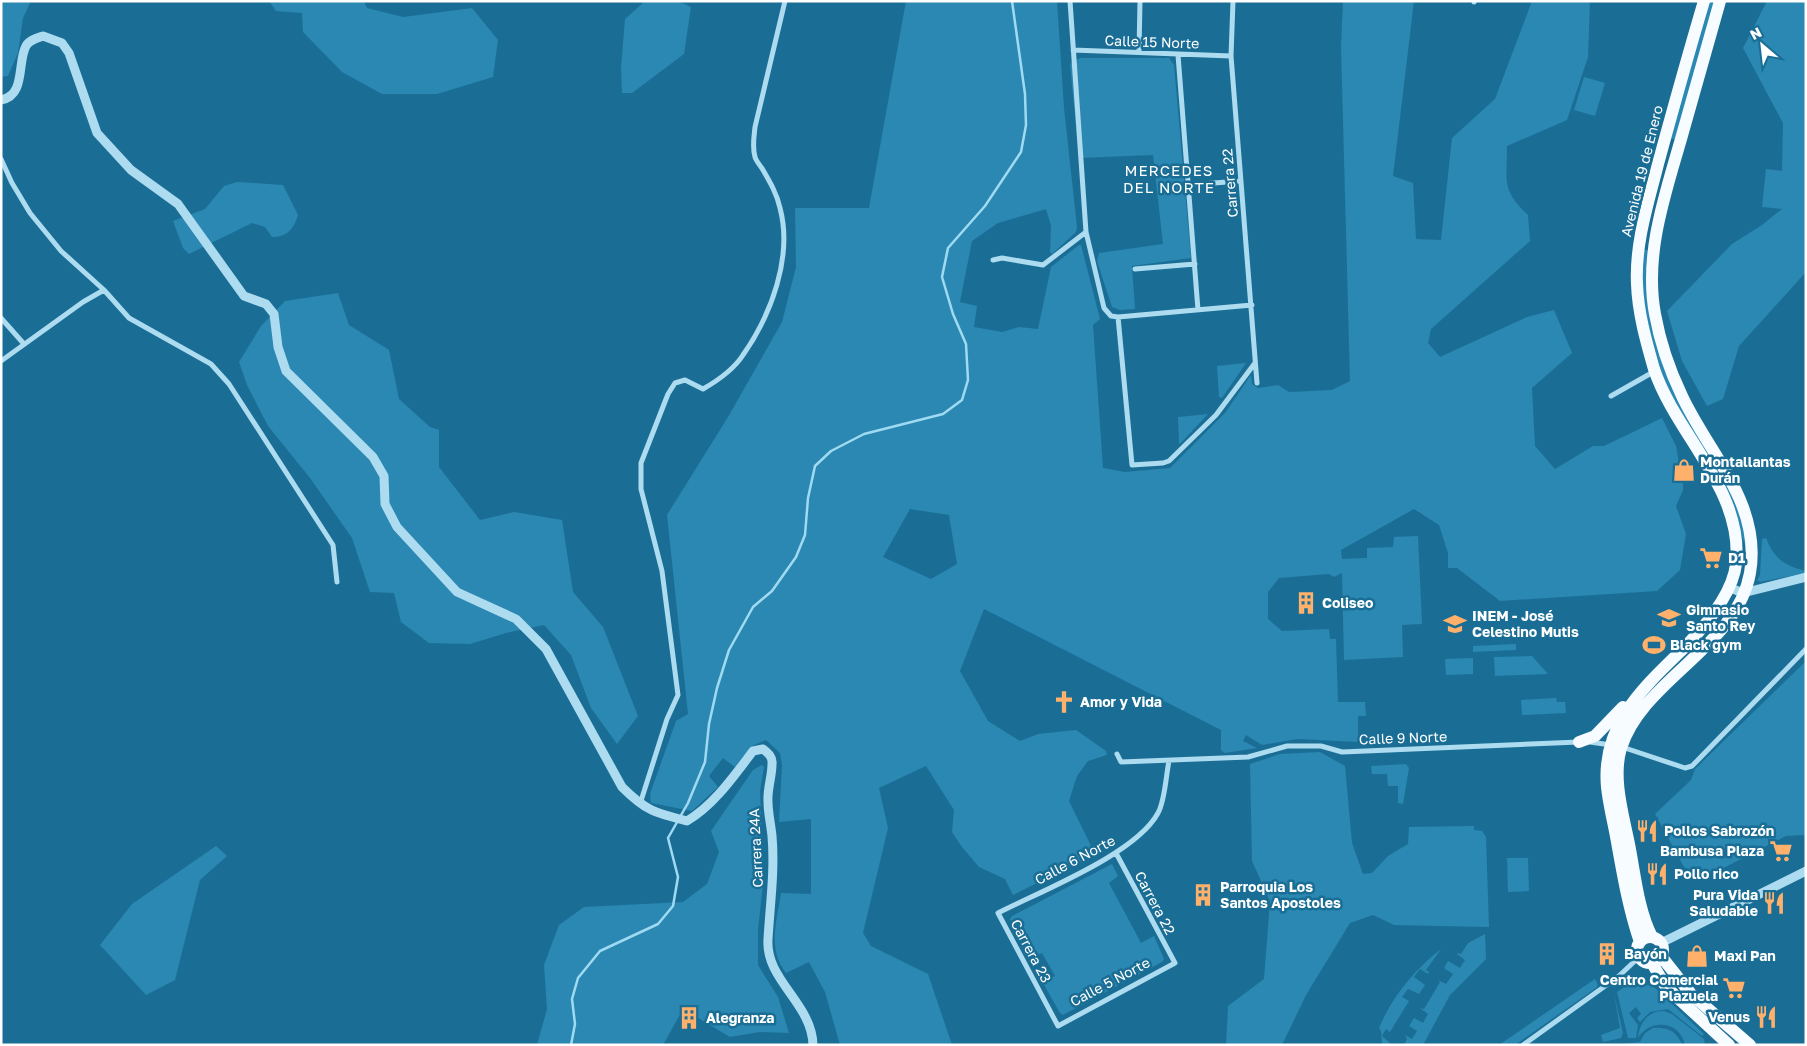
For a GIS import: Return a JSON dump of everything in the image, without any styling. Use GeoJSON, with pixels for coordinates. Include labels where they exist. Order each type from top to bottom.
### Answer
{"type":"FeatureCollection","features":[{"type":"Feature","properties":{"kind":"main road","name":"Avenida 19 de Enero"},"geometry":{"type":"LineString","coordinates":[[1651,941],[1631,916],[1607,788],[1616,746],[1636,695],[1699,632],[1721,602],[1736,568],[1737,555],[1736,538],[1727,504],[1669,404],[1655,371],[1639,315],[1637,283],[1639,245],[1660,156],[1704,1]]}},
{"type":"Feature","properties":{"kind":"main road","name":"Avenida 19 de Enero"},"geometry":{"type":"LineString","coordinates":[[1616,746],[1658,692],[1710,643],[1732,612],[1743,593],[1750,575],[1751,537],[1741,499],[1682,397],[1662,344],[1654,312],[1652,282],[1656,232],[1720,1]]}},
{"type":"Feature","properties":{"kind":"main road"},"geometry":{"type":"LineString","coordinates":[[1579,742],[1595,736],[1636,695]]}},
{"type":"Feature","properties":{"kind":"main road"},"geometry":{"type":"LineString","coordinates":[[1651,941],[1663,950],[1656,960],[1645,962],[1639,957],[1637,949],[1651,941]]}},
{"type":"Feature","properties":{"kind":"main road"},"geometry":{"type":"LineString","coordinates":[[1656,960],[1666,987],[1729,1045]]}},
{"type":"Feature","properties":{"kind":"main road"},"geometry":{"type":"LineString","coordinates":[[1656,960],[1674,975],[1697,1000],[1750,1045]]}},
{"type":"Feature","properties":{"kind":"street"},"geometry":{"type":"LineString","coordinates":[[1,100],[8,99],[15,92],[26,46],[43,36],[62,43],[69,53],[97,133],[130,170],[178,204],[244,296],[266,304],[274,314],[278,347],[286,371],[373,457],[384,476],[384,504],[397,527],[458,592],[516,619],[546,649],[622,787],[640,805],[667,719],[678,694],[662,571],[642,489],[641,463],[659,414],[675,383],[685,380],[703,389],[716,382],[743,356],[765,316],[778,285],[783,238],[781,211],[778,198],[755,158],[753,146],[785,1]]}},
{"type":"Feature","properties":{"kind":"street"},"geometry":{"type":"LineString","coordinates":[[1070,1],[1086,232],[1104,308],[1111,316],[1118,317],[1252,305]]}},
{"type":"Feature","properties":{"kind":"street"},"geometry":{"type":"LineString","coordinates":[[1139,52],[1140,1]]}},
{"type":"Feature","properties":{"kind":"street","name":"Carrera 22"},"geometry":{"type":"LineString","coordinates":[[1233,1],[1231,56],[1258,383]]}},
{"type":"Feature","properties":{"kind":"street","name":"Calle 15 Norte"},"geometry":{"type":"LineString","coordinates":[[1073,50],[1231,56]]}},
{"type":"Feature","properties":{"kind":"street"},"geometry":{"type":"LineString","coordinates":[[1178,55],[1198,310]]}},
{"type":"Feature","properties":{"kind":"street"},"geometry":{"type":"LineString","coordinates":[[1,159],[12,183],[30,213],[61,251],[104,290],[129,318],[211,364],[230,384],[333,544],[337,582]]}},
{"type":"Feature","properties":{"kind":"street"},"geometry":{"type":"LineString","coordinates":[[1188,185],[1240,181]]}},
{"type":"Feature","properties":{"kind":"street"},"geometry":{"type":"LineString","coordinates":[[993,260],[1002,258],[1043,265],[1086,232]]}},
{"type":"Feature","properties":{"kind":"street"},"geometry":{"type":"LineString","coordinates":[[1135,269],[1195,264]]}},
{"type":"Feature","properties":{"kind":"street"},"geometry":{"type":"LineString","coordinates":[[1,361],[83,302],[104,290]]}},
{"type":"Feature","properties":{"kind":"street"},"geometry":{"type":"LineString","coordinates":[[1118,317],[1132,465],[1169,461],[1216,415],[1255,362]]}},
{"type":"Feature","properties":{"kind":"street"},"geometry":{"type":"LineString","coordinates":[[1,318],[24,344]]}},
{"type":"Feature","properties":{"kind":"street"},"geometry":{"type":"LineString","coordinates":[[1611,396],[1655,371]]}},
{"type":"Feature","properties":{"kind":"street"},"geometry":{"type":"LineString","coordinates":[[1728,587],[1743,593],[1806,577]]}},
{"type":"Feature","properties":{"kind":"street","name":"Calle 9 Norte"},"geometry":{"type":"LineString","coordinates":[[1116,754],[1121,762],[1168,761],[1248,757],[1287,746],[1321,746],[1342,752],[1579,742],[1616,746],[1685,768],[1692,766],[1806,649]]}},
{"type":"Feature","properties":{"kind":"street","name":"Carrera 24A"},"geometry":{"type":"LineString","coordinates":[[640,805],[655,813],[687,821],[700,813],[710,803],[753,752],[763,749],[769,753],[773,763],[768,781],[768,802],[772,836],[772,897],[768,952],[778,974],[805,1011],[814,1045]]}},
{"type":"Feature","properties":{"kind":"street","name":"Calle 6 Norte"},"geometry":{"type":"LineString","coordinates":[[998,913],[1116,854],[1149,827],[1160,811],[1168,761]]}},
{"type":"Feature","properties":{"kind":"street","name":"Carrera 22"},"geometry":{"type":"LineString","coordinates":[[1116,854],[1175,963]]}},
{"type":"Feature","properties":{"kind":"street"},"geometry":{"type":"LineString","coordinates":[[1651,941],[1806,871]]}},
{"type":"Feature","properties":{"kind":"street","name":"Carrera 23"},"geometry":{"type":"LineString","coordinates":[[998,913],[1058,1026]]}},
{"type":"Feature","properties":{"kind":"street"},"geometry":{"type":"LineString","coordinates":[[1523,1045],[1619,976],[1639,957]]}},
{"type":"Feature","properties":{"kind":"street","name":"Calle 5 Norte"},"geometry":{"type":"LineString","coordinates":[[1058,1026],[1175,963]]}},
{"type":"Feature","properties":{"kind":"shaded area"},"geometry":{"type":"Polygon","coordinates":[[[1,1],[31,1],[23,18],[18,53],[8,76],[1,77],[1,1]]]}},
{"type":"Feature","properties":{"kind":"shaded area"},"geometry":{"type":"Polygon","coordinates":[[[269,1],[364,1],[367,8],[403,17],[472,8],[498,40],[493,77],[437,94],[382,94],[342,72],[303,32],[302,13],[276,11],[269,1]]]}},
{"type":"Feature","properties":{"kind":"shaded area"},"geometry":{"type":"Polygon","coordinates":[[[645,1],[678,1],[691,7],[684,54],[632,93],[622,93],[621,68],[625,19],[645,1]]]}},
{"type":"Feature","properties":{"kind":"shaded area"},"geometry":{"type":"Polygon","coordinates":[[[906,1],[1057,1],[1064,108],[1076,232],[1052,254],[1050,252],[1051,226],[1046,209],[998,223],[972,241],[960,302],[977,306],[974,327],[1002,332],[1019,327],[1038,329],[1051,267],[1081,245],[1100,319],[1093,325],[1103,468],[1125,472],[1170,468],[1225,413],[1251,375],[1252,384],[1258,388],[1278,385],[1289,392],[1332,390],[1350,381],[1341,46],[1343,1],[1414,1],[1393,176],[1413,183],[1416,239],[1441,240],[1452,138],[1495,99],[1532,1],[1590,1],[1588,57],[1567,120],[1507,146],[1507,184],[1513,198],[1528,215],[1530,241],[1431,329],[1428,343],[1440,357],[1527,317],[1554,310],[1572,353],[1532,388],[1535,446],[1555,469],[1593,446],[1604,446],[1662,418],[1676,446],[1683,484],[1683,490],[1676,506],[1686,534],[1680,570],[1657,591],[1500,601],[1457,568],[1448,568],[1448,553],[1439,525],[1414,509],[1341,550],[1342,559],[1367,558],[1367,548],[1393,547],[1394,537],[1418,536],[1422,624],[1402,625],[1403,657],[1344,660],[1342,573],[1334,577],[1329,574],[1279,578],[1268,592],[1268,619],[1282,631],[1329,629],[1330,639],[1336,639],[1338,702],[1365,702],[1366,716],[1358,716],[1358,742],[1297,739],[1262,745],[1246,735],[1243,741],[1257,748],[1225,753],[1221,750],[1221,730],[984,609],[960,671],[988,721],[1020,741],[1038,734],[1076,730],[1106,751],[1107,755],[1088,761],[1077,776],[1069,801],[1095,854],[1013,895],[1005,879],[979,867],[962,847],[952,832],[954,810],[926,766],[879,788],[888,828],[863,933],[871,946],[928,974],[952,1045],[840,1045],[825,992],[809,962],[786,973],[780,964],[775,945],[781,893],[811,894],[811,819],[779,822],[782,765],[780,753],[766,740],[752,746],[735,767],[723,758],[709,776],[718,787],[692,811],[651,803],[650,794],[676,721],[688,714],[667,515],[728,417],[782,322],[796,267],[795,208],[869,208],[906,1]],[[910,509],[883,557],[931,579],[957,564],[949,515],[910,509]]]}},
{"type":"Feature","properties":{"kind":"shaded area"},"geometry":{"type":"Polygon","coordinates":[[[1708,1],[1715,1],[1676,140],[1670,138],[1708,1]]]}},
{"type":"Feature","properties":{"kind":"shaded area"},"geometry":{"type":"Polygon","coordinates":[[[1767,1],[1806,1],[1806,272],[1739,346],[1723,399],[1707,406],[1682,361],[1667,311],[1732,244],[1762,225],[1782,209],[1762,207],[1766,169],[1782,171],[1783,123],[1743,48],[1767,1]]]}},
{"type":"Feature","properties":{"kind":"shaded area"},"geometry":{"type":"Polygon","coordinates":[[[1080,58],[1169,58],[1174,65],[1191,258],[1132,266],[1135,309],[1120,310],[1112,307],[1097,261],[1099,253],[1163,244],[1153,155],[1079,158],[1070,64],[1080,58]]]}},
{"type":"Feature","properties":{"kind":"shaded area"},"geometry":{"type":"Polygon","coordinates":[[[1584,77],[1605,83],[1595,116],[1574,110],[1584,77]]]}},
{"type":"Feature","properties":{"kind":"shaded area"},"geometry":{"type":"Polygon","coordinates":[[[237,182],[283,185],[298,215],[292,228],[282,236],[272,237],[265,227],[252,223],[189,254],[183,248],[173,221],[205,209],[224,186],[237,182]]]}},
{"type":"Feature","properties":{"kind":"shaded area"},"geometry":{"type":"Polygon","coordinates":[[[1643,250],[1649,250],[1649,312],[1742,519],[1748,553],[1740,532],[1666,385],[1651,342],[1642,291],[1643,250]]]}},
{"type":"Feature","properties":{"kind":"shaded area"},"geometry":{"type":"Polygon","coordinates":[[[338,293],[349,325],[389,350],[399,399],[430,427],[439,430],[439,467],[480,520],[514,512],[562,520],[573,592],[603,627],[638,716],[617,744],[591,708],[571,655],[544,625],[506,633],[470,644],[429,643],[401,622],[394,593],[370,592],[352,538],[310,478],[268,426],[247,385],[239,362],[261,326],[285,301],[338,293]]]}},
{"type":"Feature","properties":{"kind":"shaded area"},"geometry":{"type":"Polygon","coordinates":[[[1246,363],[1222,398],[1219,397],[1217,366],[1246,363]]]}},
{"type":"Feature","properties":{"kind":"shaded area"},"geometry":{"type":"Polygon","coordinates":[[[1208,414],[1180,444],[1178,417],[1208,414]]]}},
{"type":"Feature","properties":{"kind":"shaded area"},"geometry":{"type":"Polygon","coordinates":[[[1766,538],[1773,551],[1781,560],[1806,571],[1806,573],[1760,582],[1757,580],[1760,575],[1762,539],[1766,538]]]}},
{"type":"Feature","properties":{"kind":"shaded area"},"geometry":{"type":"Polygon","coordinates":[[[1516,644],[1516,650],[1473,652],[1473,646],[1516,644]]]}},
{"type":"Feature","properties":{"kind":"shaded area"},"geometry":{"type":"Polygon","coordinates":[[[1532,656],[1548,674],[1495,676],[1494,657],[1532,656]]]}},
{"type":"Feature","properties":{"kind":"shaded area"},"geometry":{"type":"Polygon","coordinates":[[[1473,658],[1473,674],[1446,675],[1445,659],[1473,658]]]}},
{"type":"Feature","properties":{"kind":"shaded area"},"geometry":{"type":"Polygon","coordinates":[[[1806,661],[1806,835],[1786,836],[1704,878],[1684,867],[1655,814],[1691,780],[1695,769],[1806,661]]]}},
{"type":"Feature","properties":{"kind":"shaded area"},"geometry":{"type":"Polygon","coordinates":[[[1556,698],[1557,702],[1565,702],[1566,713],[1522,715],[1521,700],[1556,698]]]}},
{"type":"Feature","properties":{"kind":"shaded area"},"geometry":{"type":"Polygon","coordinates":[[[1320,752],[1345,766],[1352,843],[1363,874],[1372,873],[1388,856],[1408,844],[1409,827],[1474,826],[1474,830],[1482,831],[1486,837],[1489,927],[1394,925],[1373,915],[1350,923],[1306,995],[1282,1045],[1226,1045],[1228,1006],[1264,979],[1270,901],[1252,861],[1250,764],[1280,754],[1320,752]]]}},
{"type":"Feature","properties":{"kind":"shaded area"},"geometry":{"type":"Polygon","coordinates":[[[1406,764],[1409,768],[1403,804],[1398,803],[1398,786],[1388,786],[1387,774],[1372,774],[1371,766],[1406,764]]]}},
{"type":"Feature","properties":{"kind":"shaded area"},"geometry":{"type":"Polygon","coordinates":[[[762,765],[764,767],[760,791],[764,875],[758,930],[758,965],[778,997],[789,1033],[760,1032],[730,1037],[683,1009],[663,1045],[537,1045],[547,1009],[544,965],[559,925],[584,907],[683,902],[707,884],[719,852],[711,831],[753,770],[762,765]]]}},
{"type":"Feature","properties":{"kind":"shaded area"},"geometry":{"type":"Polygon","coordinates":[[[216,846],[227,856],[200,880],[175,980],[146,995],[100,945],[132,904],[216,846]]]}},
{"type":"Feature","properties":{"kind":"shaded area"},"geometry":{"type":"Polygon","coordinates":[[[1507,858],[1528,858],[1529,891],[1508,892],[1507,858]]]}},
{"type":"Feature","properties":{"kind":"shaded area"},"geometry":{"type":"Polygon","coordinates":[[[1112,864],[1118,876],[1109,883],[1141,943],[1154,936],[1164,959],[1162,962],[1063,1015],[1043,983],[1055,976],[1042,953],[1031,958],[1010,919],[1012,916],[1112,864]]]}},
{"type":"Feature","properties":{"kind":"shaded area"},"geometry":{"type":"Polygon","coordinates":[[[1485,934],[1486,959],[1450,995],[1423,1045],[1404,1045],[1407,1039],[1405,1035],[1412,1039],[1417,1031],[1409,1026],[1414,1018],[1423,1023],[1428,1014],[1420,1008],[1424,1009],[1440,982],[1438,980],[1446,984],[1453,974],[1444,968],[1448,961],[1460,968],[1465,960],[1457,954],[1461,954],[1468,943],[1485,934]]]}},
{"type":"Feature","properties":{"kind":"shaded area"},"geometry":{"type":"Polygon","coordinates":[[[1441,949],[1426,970],[1429,972],[1428,974],[1420,969],[1414,977],[1425,985],[1419,994],[1408,989],[1402,997],[1409,1001],[1390,1032],[1386,1029],[1382,1036],[1392,1045],[1382,1045],[1379,1028],[1390,1006],[1413,975],[1441,949]]]}},
{"type":"Feature","properties":{"kind":"shaded area"},"geometry":{"type":"Polygon","coordinates":[[[1595,979],[1598,985],[1596,988],[1515,1045],[1499,1045],[1595,979]]]}},
{"type":"Feature","properties":{"kind":"shaded area"},"geometry":{"type":"Polygon","coordinates":[[[1633,981],[1654,987],[1704,1034],[1702,1036],[1668,1009],[1650,1012],[1640,1022],[1637,1018],[1641,1014],[1636,1007],[1629,1013],[1638,1025],[1636,1038],[1628,1038],[1617,992],[1633,981]]]}},
{"type":"Feature","properties":{"kind":"shaded area"},"geometry":{"type":"Polygon","coordinates":[[[1614,994],[1623,1033],[1621,1038],[1603,1042],[1601,1035],[1620,1028],[1614,994]]]}},
{"type":"Feature","properties":{"kind":"shaded area"},"geometry":{"type":"Polygon","coordinates":[[[1664,1011],[1672,1014],[1704,1039],[1705,1045],[1685,1045],[1677,1031],[1664,1025],[1650,1027],[1638,1038],[1640,1028],[1645,1019],[1653,1013],[1664,1011]]]}},
{"type":"Feature","properties":{"kind":"shaded area"},"geometry":{"type":"Polygon","coordinates":[[[1653,1028],[1663,1028],[1671,1031],[1677,1036],[1682,1045],[1612,1045],[1640,1042],[1645,1033],[1653,1028]]]}},
{"type":"Feature","properties":{"kind":"waterway"},"geometry":{"type":"LineString","coordinates":[[571,1045],[575,1024],[572,999],[578,978],[600,951],[658,924],[673,906],[678,877],[668,838],[688,803],[705,762],[709,724],[717,688],[729,650],[753,607],[772,591],[796,557],[805,535],[808,498],[815,466],[831,451],[864,434],[943,414],[962,400],[968,380],[966,344],[953,314],[942,277],[948,248],[985,206],[1021,152],[1026,125],[1025,94],[1012,1]]}},
{"type":"Feature","properties":{"kind":"place","name":"Montallantas Durán"},"geometry":{"type":"Point","coordinates":[1684,470]}},
{"type":"Feature","properties":{"kind":"place","name":"D1"},"geometry":{"type":"Point","coordinates":[1711,558]}},
{"type":"Feature","properties":{"kind":"place","name":"Coliseo"},"geometry":{"type":"Point","coordinates":[1306,603]}},
{"type":"Feature","properties":{"kind":"place","name":"Gimnasio Santo Rey"},"geometry":{"type":"Point","coordinates":[1669,618]}},
{"type":"Feature","properties":{"kind":"place","name":"INEM - José Celestino Mutis"},"geometry":{"type":"Point","coordinates":[1455,624]}},
{"type":"Feature","properties":{"kind":"place","name":"Black gym"},"geometry":{"type":"Point","coordinates":[1654,645]}},
{"type":"Feature","properties":{"kind":"place","name":"Amor y Vida"},"geometry":{"type":"Point","coordinates":[1064,702]}},
{"type":"Feature","properties":{"kind":"place","name":"Pollos Sabrozón"},"geometry":{"type":"Point","coordinates":[1647,831]}},
{"type":"Feature","properties":{"kind":"place","name":"Bambusa Plaza"},"geometry":{"type":"Point","coordinates":[1781,851]}},
{"type":"Feature","properties":{"kind":"place","name":"Pollo rico"},"geometry":{"type":"Point","coordinates":[1657,874]}},
{"type":"Feature","properties":{"kind":"place","name":"Parroquia Los Santos Apostoles"},"geometry":{"type":"Point","coordinates":[1203,895]}},
{"type":"Feature","properties":{"kind":"place","name":"Pura Vida Saludable"},"geometry":{"type":"Point","coordinates":[1774,903]}},
{"type":"Feature","properties":{"kind":"place","name":"Bayón"},"geometry":{"type":"Point","coordinates":[1607,954]}},
{"type":"Feature","properties":{"kind":"place","name":"Maxi Pan"},"geometry":{"type":"Point","coordinates":[1697,956]}},
{"type":"Feature","properties":{"kind":"place","name":"Centro Comercial Plazuela"},"geometry":{"type":"Point","coordinates":[1734,988]}},
{"type":"Feature","properties":{"kind":"place","name":"Venus"},"geometry":{"type":"Point","coordinates":[1766,1017]}},
{"type":"Feature","properties":{"kind":"place","name":"Alegranza"},"geometry":{"type":"Point","coordinates":[689,1018]}},
{"type":"Feature","properties":{"kind":"district","name":"MERCEDES DEL NORTE"},"geometry":{"type":"Point","coordinates":[1169,180]}}]}
